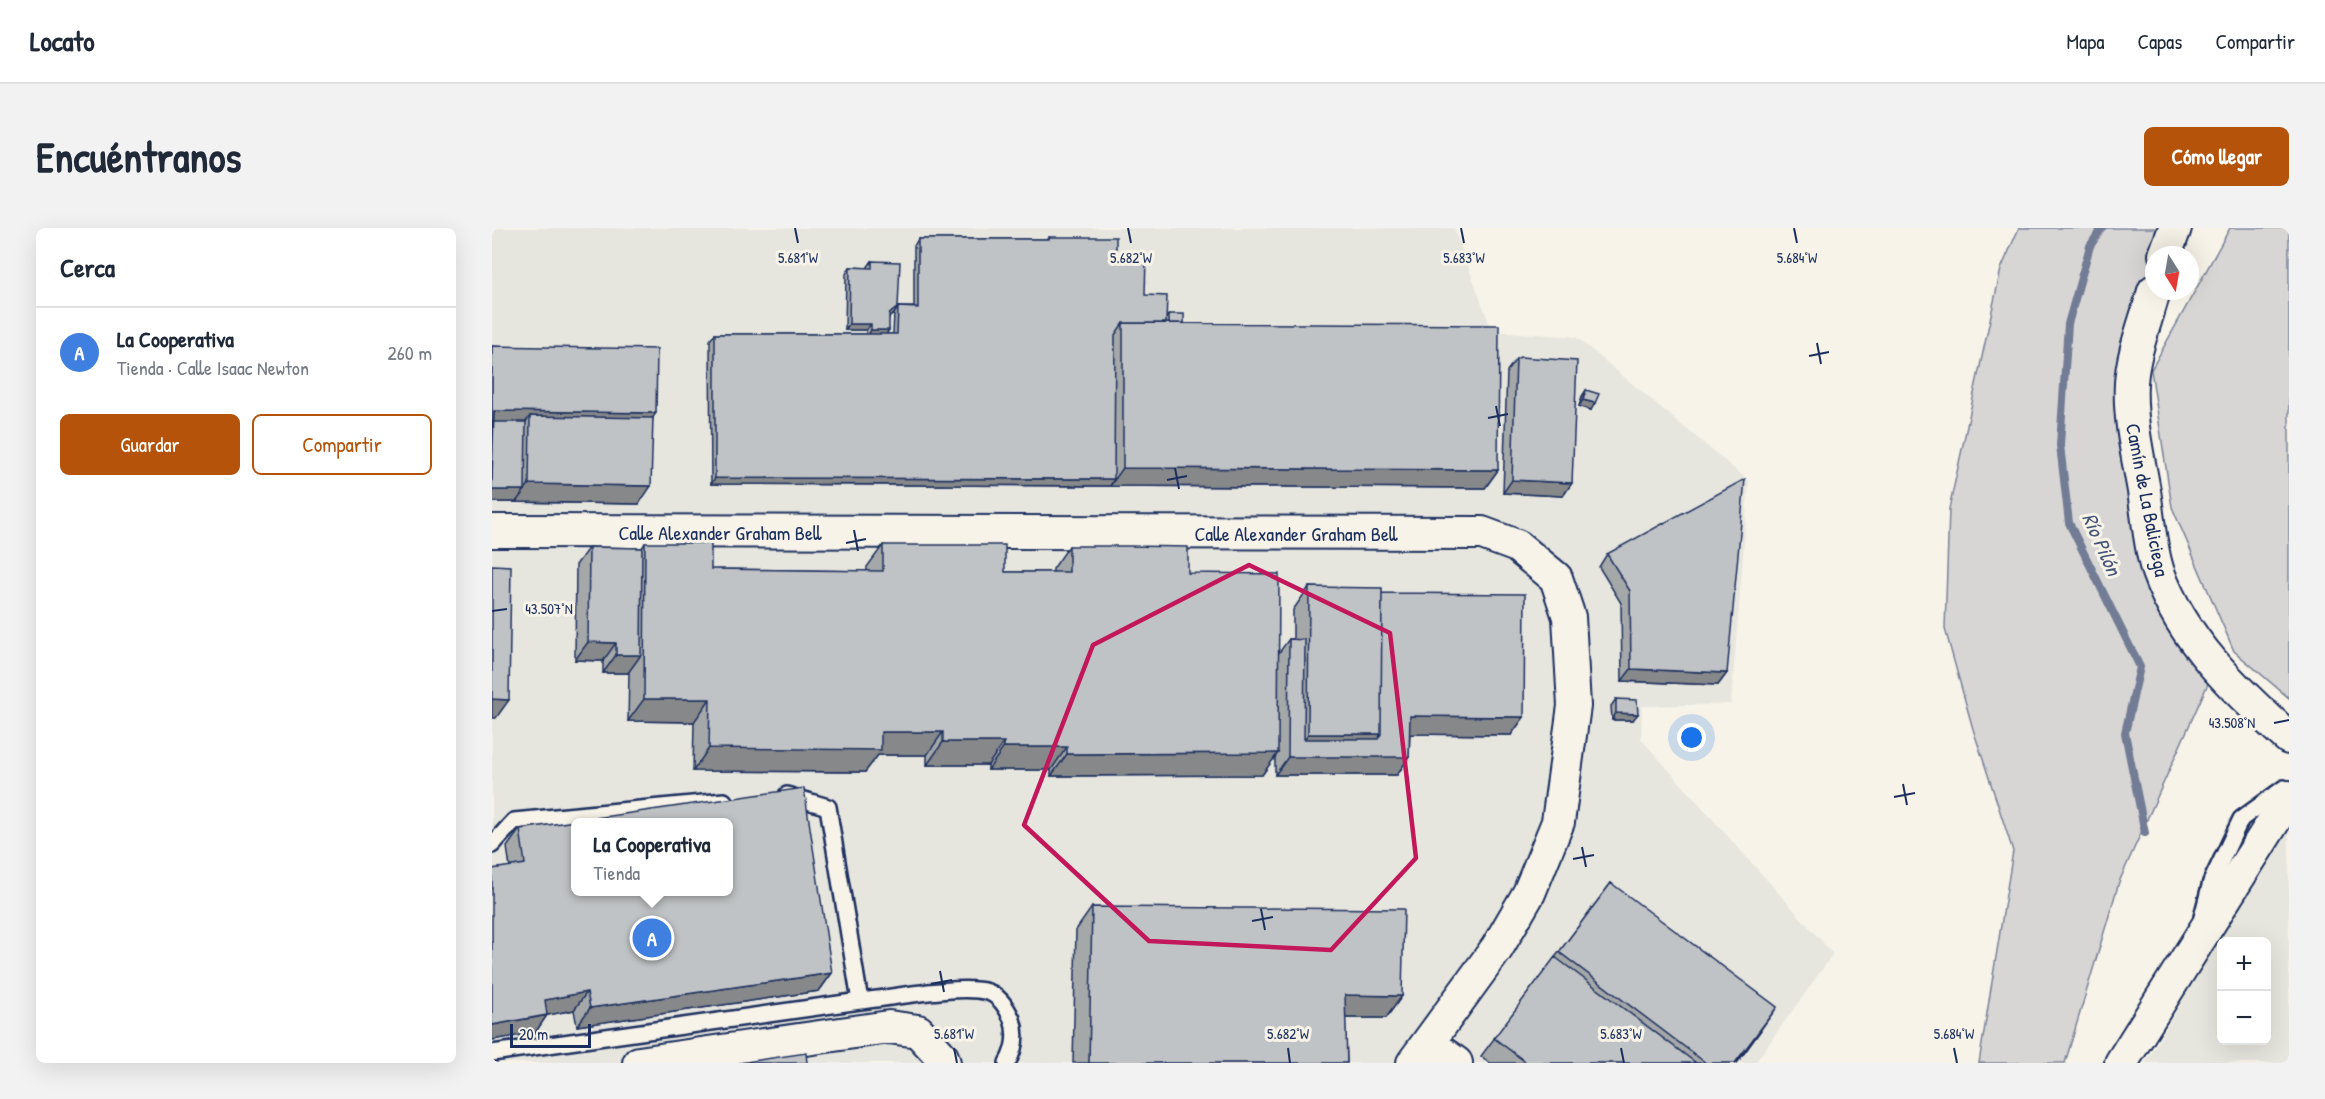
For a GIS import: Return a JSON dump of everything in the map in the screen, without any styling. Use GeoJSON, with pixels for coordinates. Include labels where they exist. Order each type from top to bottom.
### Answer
{"type":"FeatureCollection","features":[{"type":"Feature","properties":{"kind":"street"},"geometry":{"type":"LineString","coordinates":[[2168,246],[2175,228]]}},
{"type":"Feature","properties":{"kind":"street","name":"Camín de La Baliciega"},"geometry":{"type":"LineString","coordinates":[[2152,300],[2134,364],[2131,384],[2132,418],[2158,571],[2172,604],[2209,660],[2246,700],[2289,738]]}},
{"type":"Feature","properties":{"kind":"street","name":"Calle Alexander Graham Bell"},"geometry":{"type":"LineString","coordinates":[[492,531],[1482,533],[1517,546],[1556,578],[1569,617],[1574,706],[1558,822],[1529,893],[1497,948],[1421,1053]]}},
{"type":"Feature","properties":{"kind":"street"},"geometry":{"type":"LineString","coordinates":[[2121,1063],[2289,797]]}},
{"type":"Feature","properties":{"kind":"street"},"geometry":{"type":"LineString","coordinates":[[639,1063],[889,1027],[918,1031],[942,1057],[944,1063]]}},
{"type":"Feature","properties":{"kind":"street"},"geometry":{"type":"LineString","coordinates":[[1421,1053],[1456,1063]]}},
{"type":"Feature","properties":{"kind":"lane"},"geometry":{"type":"LineString","coordinates":[[2195,945],[2211,882],[2241,819],[2289,785]]}},
{"type":"Feature","properties":{"kind":"lane"},"geometry":{"type":"LineString","coordinates":[[776,796],[788,795],[828,807],[860,1001]]}},
{"type":"Feature","properties":{"kind":"lane"},"geometry":{"type":"LineString","coordinates":[[492,845],[514,821],[740,799]]}},
{"type":"Feature","properties":{"kind":"lane"},"geometry":{"type":"LineString","coordinates":[[492,1053],[860,1001],[957,990],[990,992],[1004,1003],[1012,1021],[1015,1041],[1007,1063]]}},
{"type":"Feature","properties":{"kind":"highlighted area"},"geometry":{"type":"Polygon","coordinates":[[[1249,565],[1390,633],[1416,858],[1331,950],[1149,941],[1024,825],[1093,645],[1249,565]]]}},
{"type":"Feature","properties":{"kind":"shaded area"},"geometry":{"type":"Polygon","coordinates":[[[492,228],[1454,228],[1492,331],[1576,337],[1749,481],[1731,704],[1642,706],[1641,739],[1833,954],[1755,1063],[492,1063],[492,228]]]}},
{"type":"Feature","properties":{"kind":"shaded area"},"geometry":{"type":"Polygon","coordinates":[[[2019,228],[2176,228],[2161,246],[2145,246],[2145,300],[2152,300],[2134,364],[2158,571],[2215,668],[2119,882],[2065,1063],[1979,1063],[2013,851],[1973,729],[1945,629],[1949,509],[2001,269],[2019,228]]]}},
{"type":"Feature","properties":{"kind":"shaded area"},"geometry":{"type":"Polygon","coordinates":[[[2230,228],[2289,228],[2289,698],[2234,651],[2172,507],[2151,370],[2190,300],[2199,300],[2199,284],[2230,228]]]}},
{"type":"Feature","properties":{"kind":"shaded area"},"geometry":{"type":"Polygon","coordinates":[[[2289,825],[2289,1063],[2145,1063],[2217,944],[2217,1045],[2271,1045],[2271,937],[2221,937],[2289,825]]]}},
{"type":"Feature","properties":{"kind":"building"},"geometry":{"type":"Polygon","coordinates":[[[1049,237],[1116,237],[1116,257],[1146,258],[1145,295],[1167,296],[1166,323],[1123,323],[1115,335],[1114,479],[715,478],[715,334],[897,334],[898,307],[918,308],[918,239],[1049,239],[1049,237]]]}},
{"type":"Feature","properties":{"kind":"building"},"geometry":{"type":"Polygon","coordinates":[[[872,261],[900,262],[898,307],[889,314],[889,330],[871,330],[871,324],[849,324],[850,267],[872,268],[872,261]]]}},
{"type":"Feature","properties":{"kind":"building"},"geometry":{"type":"Polygon","coordinates":[[[1169,314],[1184,314],[1184,323],[1169,323],[1169,314]]]}},
{"type":"Feature","properties":{"kind":"building"},"geometry":{"type":"Polygon","coordinates":[[[1123,323],[1499,325],[1498,470],[1123,468],[1123,323]]]}},
{"type":"Feature","properties":{"kind":"building"},"geometry":{"type":"Polygon","coordinates":[[[492,346],[657,349],[656,413],[494,411],[492,479],[492,346]]]}},
{"type":"Feature","properties":{"kind":"building"},"geometry":{"type":"Polygon","coordinates":[[[1520,357],[1577,361],[1572,483],[1512,480],[1516,359],[1520,357]]]}},
{"type":"Feature","properties":{"kind":"building"},"geometry":{"type":"Polygon","coordinates":[[[1586,390],[1599,394],[1595,403],[1583,400],[1586,390]]]}},
{"type":"Feature","properties":{"kind":"building"},"geometry":{"type":"Polygon","coordinates":[[[530,416],[653,418],[651,486],[529,484],[530,416]]]}},
{"type":"Feature","properties":{"kind":"building"},"geometry":{"type":"Polygon","coordinates":[[[493,422],[526,422],[525,490],[492,490],[493,422]]]}},
{"type":"Feature","properties":{"kind":"building"},"geometry":{"type":"Polygon","coordinates":[[[1745,479],[1727,673],[1631,669],[1630,591],[1607,554],[1745,479]]]}},
{"type":"Feature","properties":{"kind":"building"},"geometry":{"type":"Polygon","coordinates":[[[645,543],[711,543],[711,569],[883,571],[883,545],[1005,545],[1005,572],[1069,572],[1069,546],[1129,546],[1188,547],[1188,573],[1279,574],[1278,753],[1067,754],[1067,747],[1004,747],[1004,742],[943,742],[943,732],[881,732],[881,750],[709,748],[710,699],[644,699],[645,543]]]}},
{"type":"Feature","properties":{"kind":"building"},"geometry":{"type":"Polygon","coordinates":[[[589,547],[642,548],[641,655],[616,655],[616,643],[588,642],[589,547]]]}},
{"type":"Feature","properties":{"kind":"building"},"geometry":{"type":"Polygon","coordinates":[[[492,565],[511,566],[509,700],[492,699],[492,565]]]}},
{"type":"Feature","properties":{"kind":"building"},"geometry":{"type":"Polygon","coordinates":[[[1309,587],[1382,588],[1381,734],[1308,734],[1309,587]]]}},
{"type":"Feature","properties":{"kind":"building"},"geometry":{"type":"Polygon","coordinates":[[[1382,593],[1525,594],[1524,717],[1410,716],[1409,757],[1288,757],[1289,639],[1305,640],[1304,739],[1378,739],[1381,734],[1382,593]]]}},
{"type":"Feature","properties":{"kind":"building"},"geometry":{"type":"Polygon","coordinates":[[[1616,699],[1637,700],[1638,714],[1616,713],[1616,699]]]}},
{"type":"Feature","properties":{"kind":"building"},"geometry":{"type":"Polygon","coordinates":[[[804,788],[832,973],[590,1008],[587,992],[545,1000],[547,1015],[492,1025],[492,869],[525,864],[520,829],[571,822],[571,896],[733,896],[733,818],[596,818],[804,788]]]}},
{"type":"Feature","properties":{"kind":"building"},"geometry":{"type":"Polygon","coordinates":[[[1611,883],[1777,1007],[1735,1063],[1706,1063],[1559,952],[1611,883]]]}},
{"type":"Feature","properties":{"kind":"building"},"geometry":{"type":"Polygon","coordinates":[[[1092,907],[1404,909],[1402,996],[1345,995],[1347,1063],[1089,1063],[1092,907]]]}},
{"type":"Feature","properties":{"kind":"building"},"geometry":{"type":"Polygon","coordinates":[[[1555,957],[1696,1063],[1527,1063],[1494,1038],[1555,957]]]}},
{"type":"Feature","properties":{"kind":"building"},"geometry":{"type":"Polygon","coordinates":[[[806,1053],[807,1063],[739,1063],[806,1053]]]}},
{"type":"Feature","properties":{"kind":"waterway","name":"Río Pilón"},"geometry":{"type":"LineString","coordinates":[[2102,228],[2090,246],[2068,324],[2060,445],[2069,523],[2140,667],[2125,733],[2145,833]]}},
{"type":"Feature","properties":{"kind":"place","name":"La Cooperativa"},"geometry":{"type":"Point","coordinates":[652,938]}}]}
